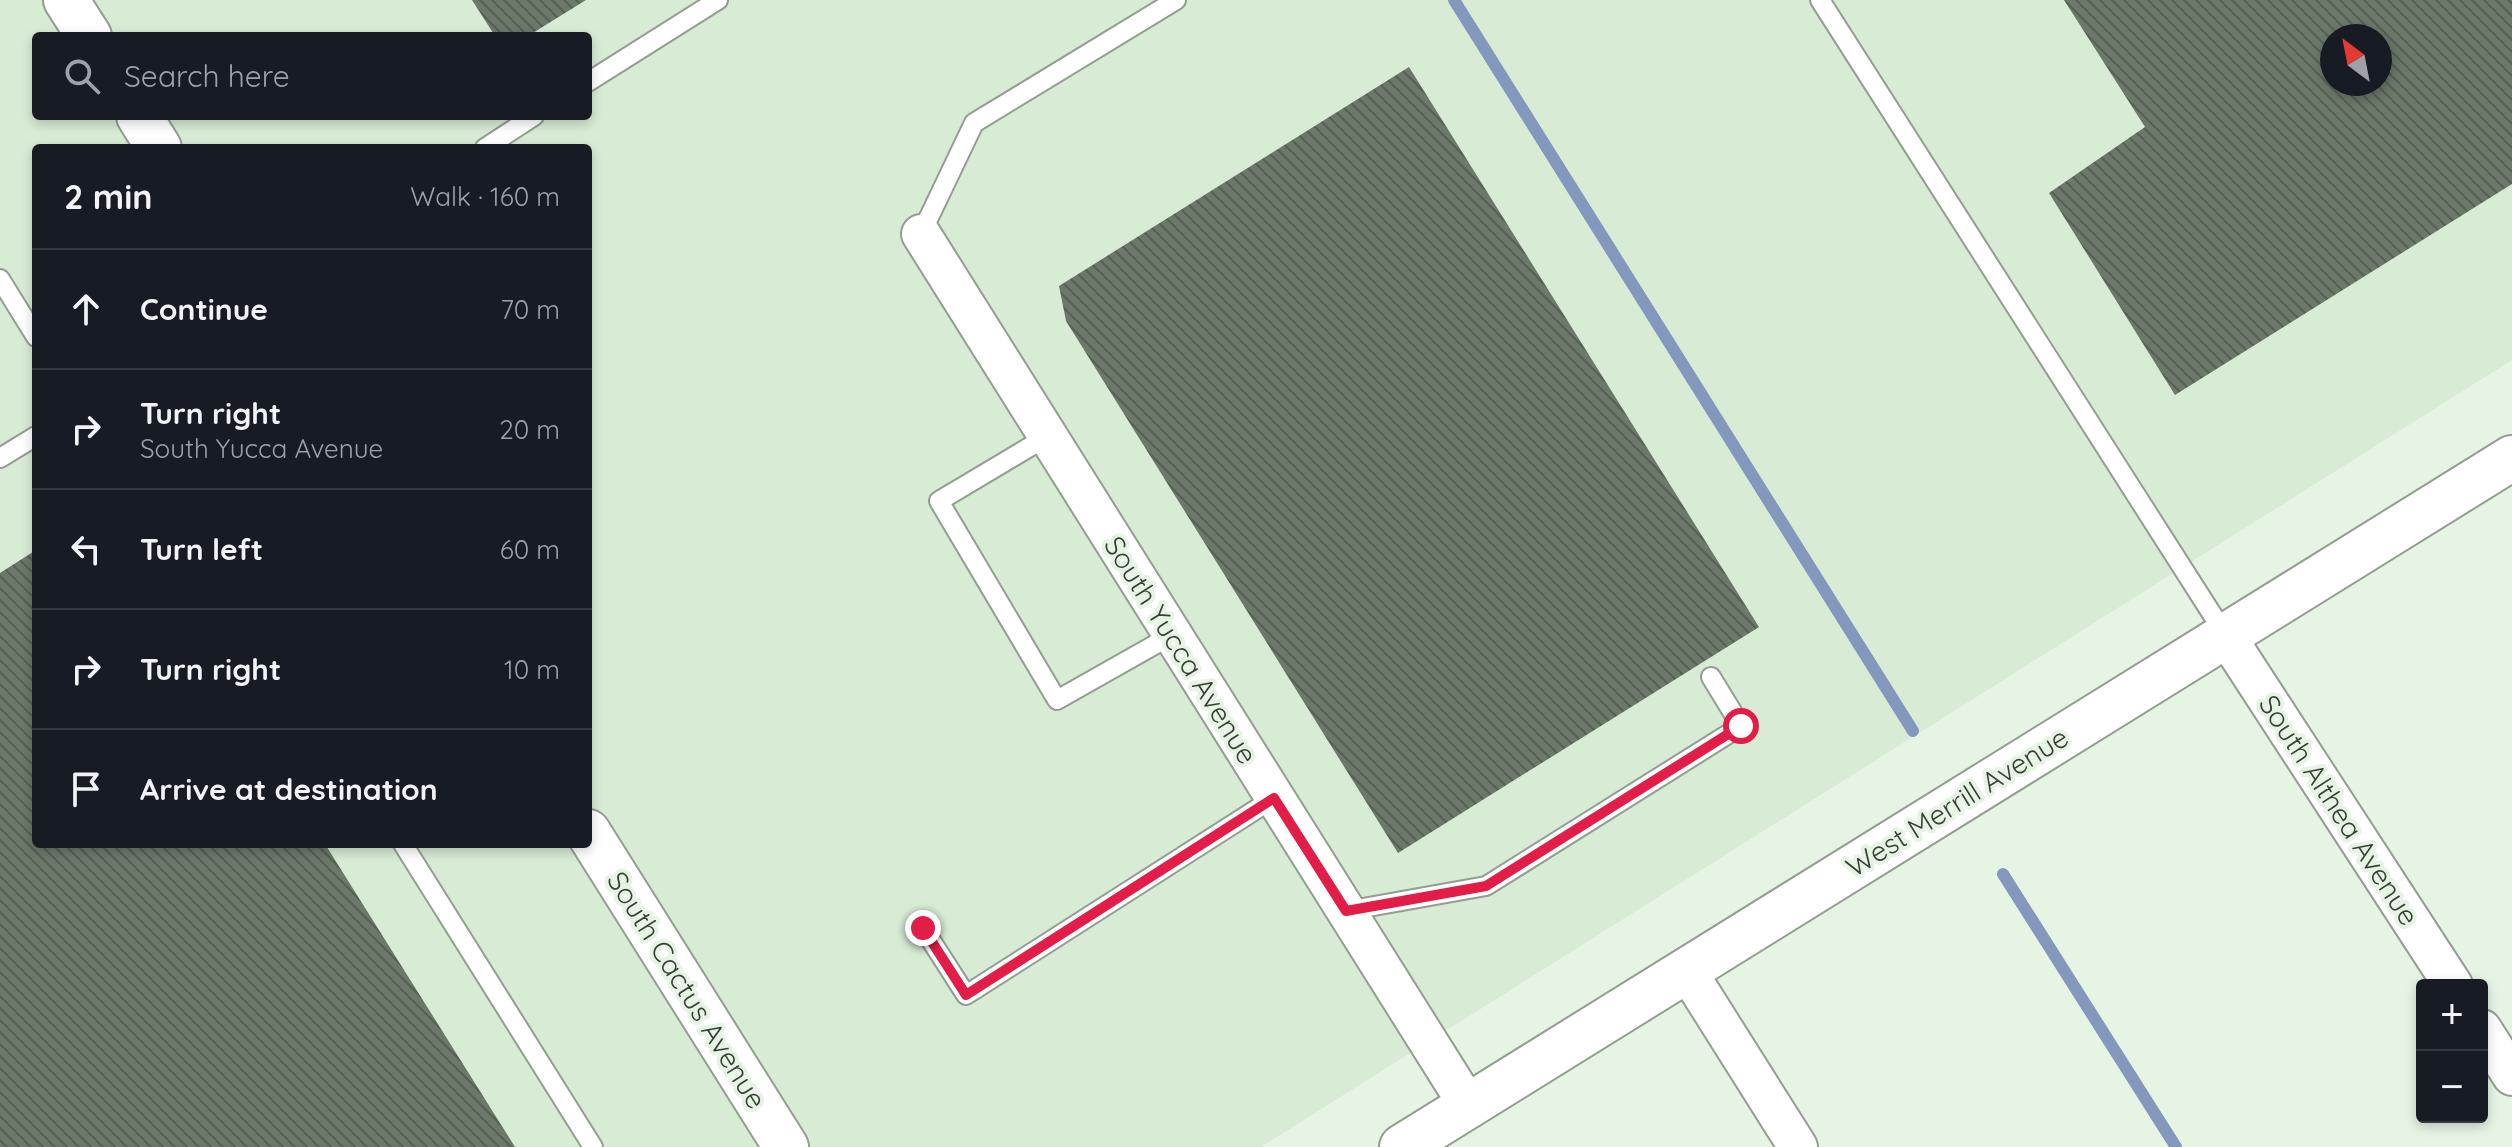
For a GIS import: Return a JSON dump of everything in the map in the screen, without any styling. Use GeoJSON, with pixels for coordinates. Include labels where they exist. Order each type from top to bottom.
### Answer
{"type":"FeatureCollection","features":[{"type":"Feature","properties":{"kind":"main road"},"geometry":{"type":"LineString","coordinates":[[66,0],[86,32]]}},
{"type":"Feature","properties":{"kind":"main road"},"geometry":{"type":"LineString","coordinates":[[142,120],[156,144]]}},
{"type":"Feature","properties":{"kind":"main road","name":"West Merrill Avenue"},"geometry":{"type":"LineString","coordinates":[[1402,1147],[2512,458]]}},
{"type":"Feature","properties":{"kind":"main road","name":"South Cactus Avenue"},"geometry":{"type":"LineString","coordinates":[[592,838],[786,1147]]}},
{"type":"Feature","properties":{"kind":"street","name":"South Yucca Avenue"},"geometry":{"type":"LineString","coordinates":[[921,234],[1468,1105]]}},
{"type":"Feature","properties":{"kind":"street","name":"South Althea Avenue"},"geometry":{"type":"LineString","coordinates":[[2226,636],[2449,979]]}},
{"type":"Feature","properties":{"kind":"street"},"geometry":{"type":"LineString","coordinates":[[1687,971],[1798,1147]]}},
{"type":"Feature","properties":{"kind":"street"},"geometry":{"type":"LineString","coordinates":[[2488,1038],[2512,1076]]}},
{"type":"Feature","properties":{"kind":"lane"},"geometry":{"type":"LineString","coordinates":[[592,79],[718,0]]}},
{"type":"Feature","properties":{"kind":"lane"},"geometry":{"type":"LineString","coordinates":[[921,234],[974,123],[1176,0]]}},
{"type":"Feature","properties":{"kind":"lane"},"geometry":{"type":"LineString","coordinates":[[1820,0],[2226,636]]}},
{"type":"Feature","properties":{"kind":"lane"},"geometry":{"type":"LineString","coordinates":[[491,144],[528,120]]}},
{"type":"Feature","properties":{"kind":"lane"},"geometry":{"type":"LineString","coordinates":[[0,279],[32,331]]}},
{"type":"Feature","properties":{"kind":"lane"},"geometry":{"type":"LineString","coordinates":[[1048,436],[939,501],[1057,700],[1172,635]]}},
{"type":"Feature","properties":{"kind":"lane"},"geometry":{"type":"LineString","coordinates":[[0,458],[32,438]]}},
{"type":"Feature","properties":{"kind":"lane"},"geometry":{"type":"LineString","coordinates":[[1346,911],[1486,886],[1741,726],[1711,677]]}},
{"type":"Feature","properties":{"kind":"lane"},"geometry":{"type":"LineString","coordinates":[[923,928],[966,995],[1274,798]]}},
{"type":"Feature","properties":{"kind":"lane"},"geometry":{"type":"LineString","coordinates":[[406,848],[593,1147]]}},
{"type":"Feature","properties":{"kind":"shaded area"},"geometry":{"type":"Polygon","coordinates":[[[0,0],[2512,0],[2512,360],[1261,1147],[0,1147],[0,0]]]}},
{"type":"Feature","properties":{"kind":"building"},"geometry":{"type":"Polygon","coordinates":[[[472,0],[586,0],[534,32],[492,32],[472,0]]]}},
{"type":"Feature","properties":{"kind":"building"},"geometry":{"type":"Polygon","coordinates":[[[2064,0],[2512,0],[2512,184],[2175,395],[2049,193],[2145,127],[2064,0]]]}},
{"type":"Feature","properties":{"kind":"building"},"geometry":{"type":"Polygon","coordinates":[[[1409,67],[1759,627],[1398,853],[1066,321],[1059,286],[1409,67]]]}},
{"type":"Feature","properties":{"kind":"building"},"geometry":{"type":"Polygon","coordinates":[[[32,553],[32,848],[328,848],[515,1147],[0,1147],[0,573],[32,553]]]}},
{"type":"Feature","properties":{"kind":"waterway"},"geometry":{"type":"LineString","coordinates":[[1454,0],[1913,731]]}},
{"type":"Feature","properties":{"kind":"waterway"},"geometry":{"type":"LineString","coordinates":[[2003,874],[2176,1147]]}},
{"type":"Feature","properties":{"kind":"route"},"geometry":{"type":"LineString","coordinates":[[923,928],[966,995],[1140,887],[1274,798],[1346,911],[1486,886],[1741,726]]}}]}
